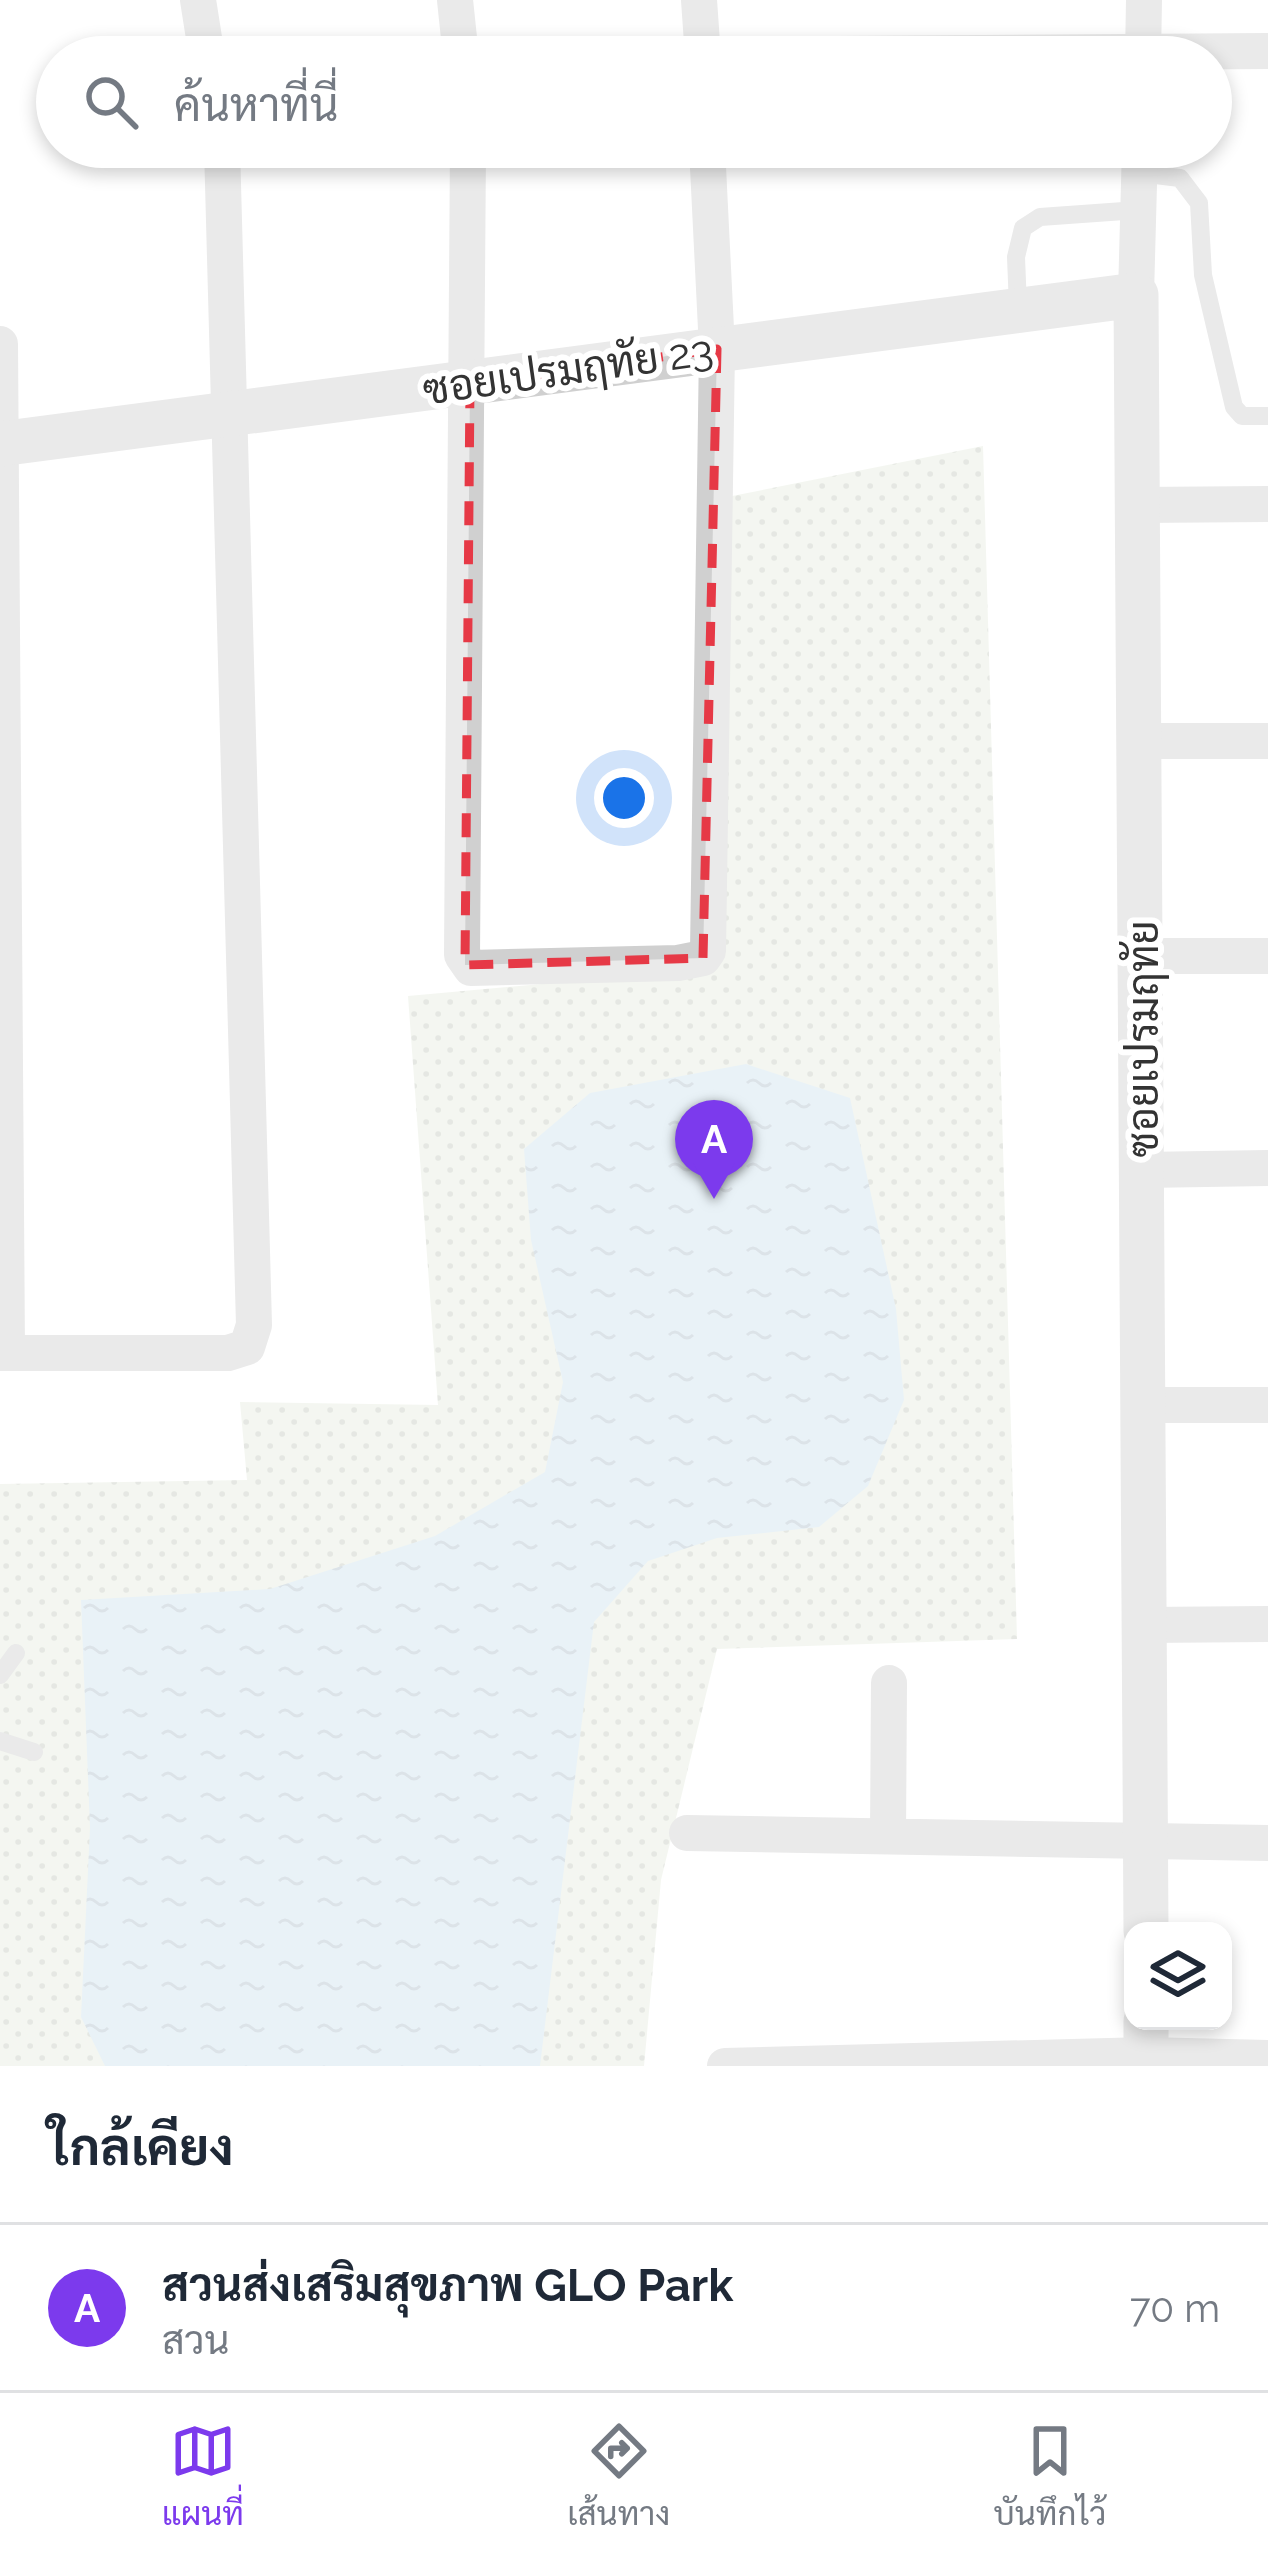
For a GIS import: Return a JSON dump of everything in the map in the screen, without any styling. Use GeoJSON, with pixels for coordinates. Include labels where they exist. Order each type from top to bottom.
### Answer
{"type":"FeatureCollection","features":[{"type":"Feature","properties":{"kind":"street"},"geometry":{"type":"LineString","coordinates":[[198,0],[204,36]]}},
{"type":"Feature","properties":{"kind":"street"},"geometry":{"type":"LineString","coordinates":[[455,0],[459,36]]}},
{"type":"Feature","properties":{"kind":"street"},"geometry":{"type":"LineString","coordinates":[[699,0],[702,36]]}},
{"type":"Feature","properties":{"kind":"street"},"geometry":{"type":"LineString","coordinates":[[1144,0],[1144,36]]}},
{"type":"Feature","properties":{"kind":"street"},"geometry":{"type":"LineString","coordinates":[[1232,52],[1268,51]]}},
{"type":"Feature","properties":{"kind":"street"},"geometry":{"type":"LineString","coordinates":[[0,344],[3,1353],[228,1353],[247,1347],[254,1325],[223,168]]}},
{"type":"Feature","properties":{"kind":"street"},"geometry":{"type":"LineString","coordinates":[[469,168],[465,965],[678,963],[708,951],[717,349],[708,168]]}},
{"type":"Feature","properties":{"kind":"street","name":"ซอยเปรมฤทัย"},"geometry":{"type":"LineString","coordinates":[[1140,168],[1136,295],[1146,1922]]}},
{"type":"Feature","properties":{"kind":"street","name":"ซอยเปรมฤทัย 23"},"geometry":{"type":"LineString","coordinates":[[2,444],[1136,295]]}},
{"type":"Feature","properties":{"kind":"street"},"geometry":{"type":"LineString","coordinates":[[1138,505],[1268,504]]}},
{"type":"Feature","properties":{"kind":"street"},"geometry":{"type":"LineString","coordinates":[[1141,742],[1268,741]]}},
{"type":"Feature","properties":{"kind":"street"},"geometry":{"type":"LineString","coordinates":[[1143,956],[1268,956]]}},
{"type":"Feature","properties":{"kind":"street"},"geometry":{"type":"LineString","coordinates":[[1143,1169],[1268,1168]]}},
{"type":"Feature","properties":{"kind":"street"},"geometry":{"type":"LineString","coordinates":[[1143,1405],[1268,1405]]}},
{"type":"Feature","properties":{"kind":"street"},"geometry":{"type":"LineString","coordinates":[[1144,1625],[1268,1624]]}},
{"type":"Feature","properties":{"kind":"street"},"geometry":{"type":"LineString","coordinates":[[888,1836],[889,1683]]}},
{"type":"Feature","properties":{"kind":"street"},"geometry":{"type":"LineString","coordinates":[[687,1833],[1268,1843]]}},
{"type":"Feature","properties":{"kind":"street"},"geometry":{"type":"LineString","coordinates":[[725,2066],[1146,2047],[1268,2057]]}},
{"type":"Feature","properties":{"kind":"lane"},"geometry":{"type":"LineString","coordinates":[[1158,168],[1180,178],[1199,203],[1203,275],[1234,407],[1242,416],[1268,416]]}},
{"type":"Feature","properties":{"kind":"lane"},"geometry":{"type":"LineString","coordinates":[[1018,310],[1016,257],[1023,228],[1040,217],[1138,210]]}},
{"type":"Feature","properties":{"kind":"lane"},"geometry":{"type":"LineString","coordinates":[[0,1675],[16,1653]]}},
{"type":"Feature","properties":{"kind":"lane"},"geometry":{"type":"LineString","coordinates":[[0,1741],[34,1752]]}},
{"type":"Feature","properties":{"kind":"highlighted area"},"geometry":{"type":"Polygon","coordinates":[[[717,349],[703,958],[465,965],[470,384],[717,349]]]}},
{"type":"Feature","properties":{"kind":"shaded area"},"geometry":{"type":"Polygon","coordinates":[[[983,446],[1017,1639],[717,1649],[661,1880],[644,2066],[0,2066],[0,1484],[247,1480],[240,1402],[438,1405],[408,996],[709,969],[717,499],[983,446]]]}},
{"type":"Feature","properties":{"kind":"water"},"geometry":{"type":"Polygon","coordinates":[[[746,1064],[850,1098],[896,1309],[904,1400],[868,1486],[819,1527],[717,1538],[648,1561],[594,1622],[540,2066],[105,2066],[81,2017],[90,1828],[81,1600],[270,1589],[435,1536],[545,1472],[563,1382],[531,1240],[524,1149],[590,1093],[746,1064]]]}},
{"type":"Feature","properties":{"kind":"place","name":"สวนส่งเสริมสุขภาพ GLO Park"},"geometry":{"type":"Point","coordinates":[714,1199]}}]}
